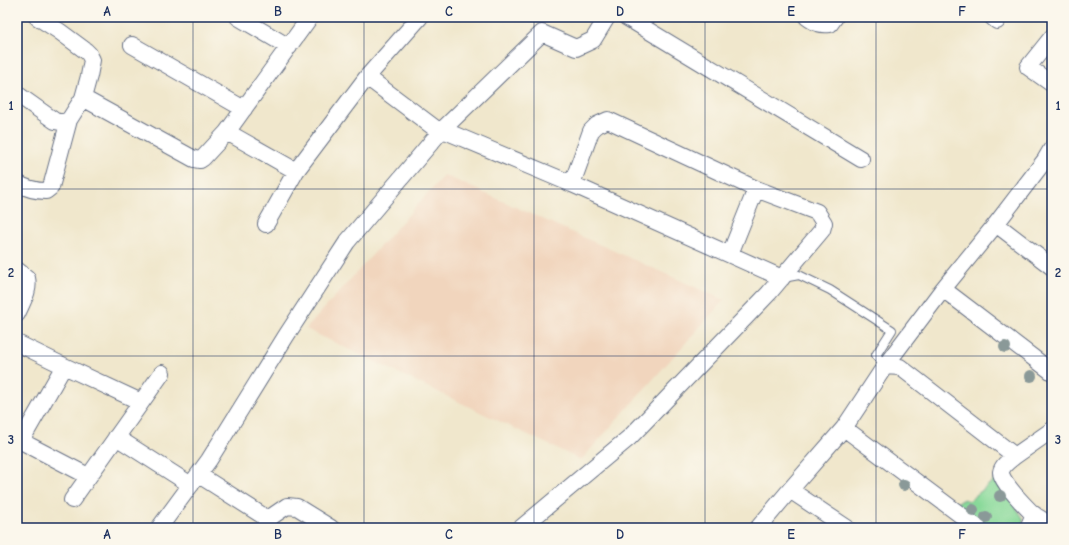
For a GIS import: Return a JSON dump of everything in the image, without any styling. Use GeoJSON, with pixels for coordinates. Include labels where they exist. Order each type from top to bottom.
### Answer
{"type":"FeatureCollection","features":[{"type":"Feature","properties":{"kind":"street"},"geometry":{"type":"LineString","coordinates":[[17,183],[25,188],[36,191],[46,191],[51,186],[69,120],[83,98],[92,60],[90,54],[86,50],[37,17]]}},
{"type":"Feature","properties":{"kind":"street"},"geometry":{"type":"LineString","coordinates":[[238,17],[289,46]]}},
{"type":"Feature","properties":{"kind":"street"},"geometry":{"type":"LineString","coordinates":[[83,98],[194,159],[200,160],[204,158],[244,109],[310,17]]}},
{"type":"Feature","properties":{"kind":"street"},"geometry":{"type":"LineString","coordinates":[[266,224],[296,171],[367,77],[420,17]]}},
{"type":"Feature","properties":{"kind":"street"},"geometry":{"type":"LineString","coordinates":[[159,528],[195,480],[347,242],[441,131],[542,33],[576,48],[594,40],[607,17]]}},
{"type":"Feature","properties":{"kind":"street"},"geometry":{"type":"LineString","coordinates":[[626,17],[861,159]]}},
{"type":"Feature","properties":{"kind":"street"},"geometry":{"type":"LineString","coordinates":[[807,17],[821,25],[830,24],[835,17]]}},
{"type":"Feature","properties":{"kind":"street"},"geometry":{"type":"LineString","coordinates":[[1052,37],[1028,67],[1052,84]]}},
{"type":"Feature","properties":{"kind":"street"},"geometry":{"type":"LineString","coordinates":[[132,45],[244,109]]}},
{"type":"Feature","properties":{"kind":"street"},"geometry":{"type":"LineString","coordinates":[[367,77],[441,131],[572,184],[782,278]]}},
{"type":"Feature","properties":{"kind":"street"},"geometry":{"type":"LineString","coordinates":[[17,94],[55,121],[64,122],[69,120]]}},
{"type":"Feature","properties":{"kind":"street"},"geometry":{"type":"LineString","coordinates":[[521,528],[630,437],[769,293],[822,230],[824,223],[817,212],[756,189],[608,120],[597,125],[591,131],[572,184]]}},
{"type":"Feature","properties":{"kind":"street"},"geometry":{"type":"LineString","coordinates":[[226,132],[296,171]]}},
{"type":"Feature","properties":{"kind":"street"},"geometry":{"type":"LineString","coordinates":[[758,528],[844,428],[885,366],[943,289],[1050,158]]}},
{"type":"Feature","properties":{"kind":"street"},"geometry":{"type":"LineString","coordinates":[[730,254],[756,189]]}},
{"type":"Feature","properties":{"kind":"street"},"geometry":{"type":"LineString","coordinates":[[996,224],[1052,267]]}},
{"type":"Feature","properties":{"kind":"street"},"geometry":{"type":"LineString","coordinates":[[17,270],[27,278],[28,285],[27,292],[17,314]]}},
{"type":"Feature","properties":{"kind":"street"},"geometry":{"type":"LineString","coordinates":[[943,289],[1052,372]]}},
{"type":"Feature","properties":{"kind":"street"},"geometry":{"type":"LineString","coordinates":[[17,343],[141,402]]}},
{"type":"Feature","properties":{"kind":"street"},"geometry":{"type":"LineString","coordinates":[[64,366],[19,440],[88,476]]}},
{"type":"Feature","properties":{"kind":"street"},"geometry":{"type":"LineString","coordinates":[[885,366],[900,367],[1015,456]]}},
{"type":"Feature","properties":{"kind":"street"},"geometry":{"type":"LineString","coordinates":[[72,500],[162,373]]}},
{"type":"Feature","properties":{"kind":"street"},"geometry":{"type":"LineString","coordinates":[[844,428],[978,528]]}},
{"type":"Feature","properties":{"kind":"street"},"geometry":{"type":"LineString","coordinates":[[1052,430],[1015,456],[1002,469],[1002,477],[1006,485],[1031,521],[1052,526]]}},
{"type":"Feature","properties":{"kind":"street"},"geometry":{"type":"LineString","coordinates":[[116,437],[195,480],[266,524],[287,506],[292,506],[297,507],[331,528]]}},
{"type":"Feature","properties":{"kind":"street"},"geometry":{"type":"LineString","coordinates":[[790,490],[847,528]]}},
{"type":"Feature","properties":{"kind":"lane"},"geometry":{"type":"LineString","coordinates":[[782,278],[799,275],[830,290],[892,330],[876,355],[885,366]]}},
{"type":"Feature","properties":{"kind":"shaded area"},"geometry":{"type":"Polygon","coordinates":[[[444,175],[724,300],[581,460],[306,329],[444,175]]]}},
{"type":"Feature","properties":{"kind":"green space"},"geometry":{"type":"Polygon","coordinates":[[[997,478],[1023,518],[1023,525],[1021,528],[991,528],[956,503],[964,499],[969,501],[997,478]]]}}]}
